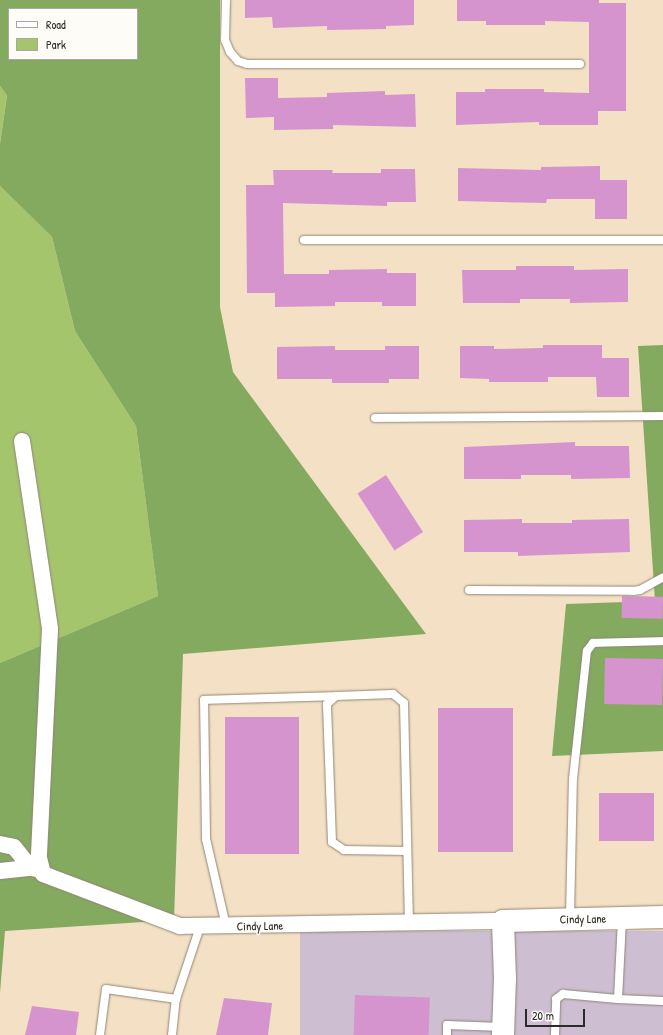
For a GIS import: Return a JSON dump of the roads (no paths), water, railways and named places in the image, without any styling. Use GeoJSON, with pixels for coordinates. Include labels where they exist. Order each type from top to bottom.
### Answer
{"type":"FeatureCollection","features":[{"type":"Feature","properties":{"kind":"street"},"geometry":{"type":"LineString","coordinates":[[0,871],[37,865],[50,629],[22,441]]}},
{"type":"Feature","properties":{"kind":"street","name":"Cindy Lane"},"geometry":{"type":"LineString","coordinates":[[0,844],[14,847],[37,865],[48,878],[158,920],[180,926],[200,927],[663,917]]}},
{"type":"Feature","properties":{"kind":"street"},"geometry":{"type":"LineString","coordinates":[[503,921],[505,979],[503,1031]]}},
{"type":"Feature","properties":{"kind":"lane"},"geometry":{"type":"LineString","coordinates":[[226,0],[225,40],[230,52],[238,61],[247,64],[580,64]]}},
{"type":"Feature","properties":{"kind":"lane"},"geometry":{"type":"LineString","coordinates":[[304,240],[663,240]]}},
{"type":"Feature","properties":{"kind":"lane"},"geometry":{"type":"LineString","coordinates":[[375,418],[663,416]]}},
{"type":"Feature","properties":{"kind":"lane"},"geometry":{"type":"LineString","coordinates":[[469,590],[633,591],[640,590],[663,577]]}},
{"type":"Feature","properties":{"kind":"lane"},"geometry":{"type":"LineString","coordinates":[[570,919],[573,779],[587,651],[593,643],[663,641]]}},
{"type":"Feature","properties":{"kind":"lane"},"geometry":{"type":"LineString","coordinates":[[226,926],[206,839],[204,700],[393,694],[404,703],[409,923]]}},
{"type":"Feature","properties":{"kind":"lane"},"geometry":{"type":"LineString","coordinates":[[336,696],[327,704],[332,842],[344,850],[407,851]]}},
{"type":"Feature","properties":{"kind":"lane"},"geometry":{"type":"LineString","coordinates":[[618,999],[622,918]]}},
{"type":"Feature","properties":{"kind":"lane"},"geometry":{"type":"LineString","coordinates":[[172,1035],[176,999],[200,927]]}},
{"type":"Feature","properties":{"kind":"lane"},"geometry":{"type":"LineString","coordinates":[[100,1035],[106,989],[176,999]]}},
{"type":"Feature","properties":{"kind":"lane"},"geometry":{"type":"LineString","coordinates":[[555,1035],[556,999],[563,994],[663,1001]]}},
{"type":"Feature","properties":{"kind":"lane"},"geometry":{"type":"LineString","coordinates":[[447,1035],[448,1025],[503,1031]]}}]}
